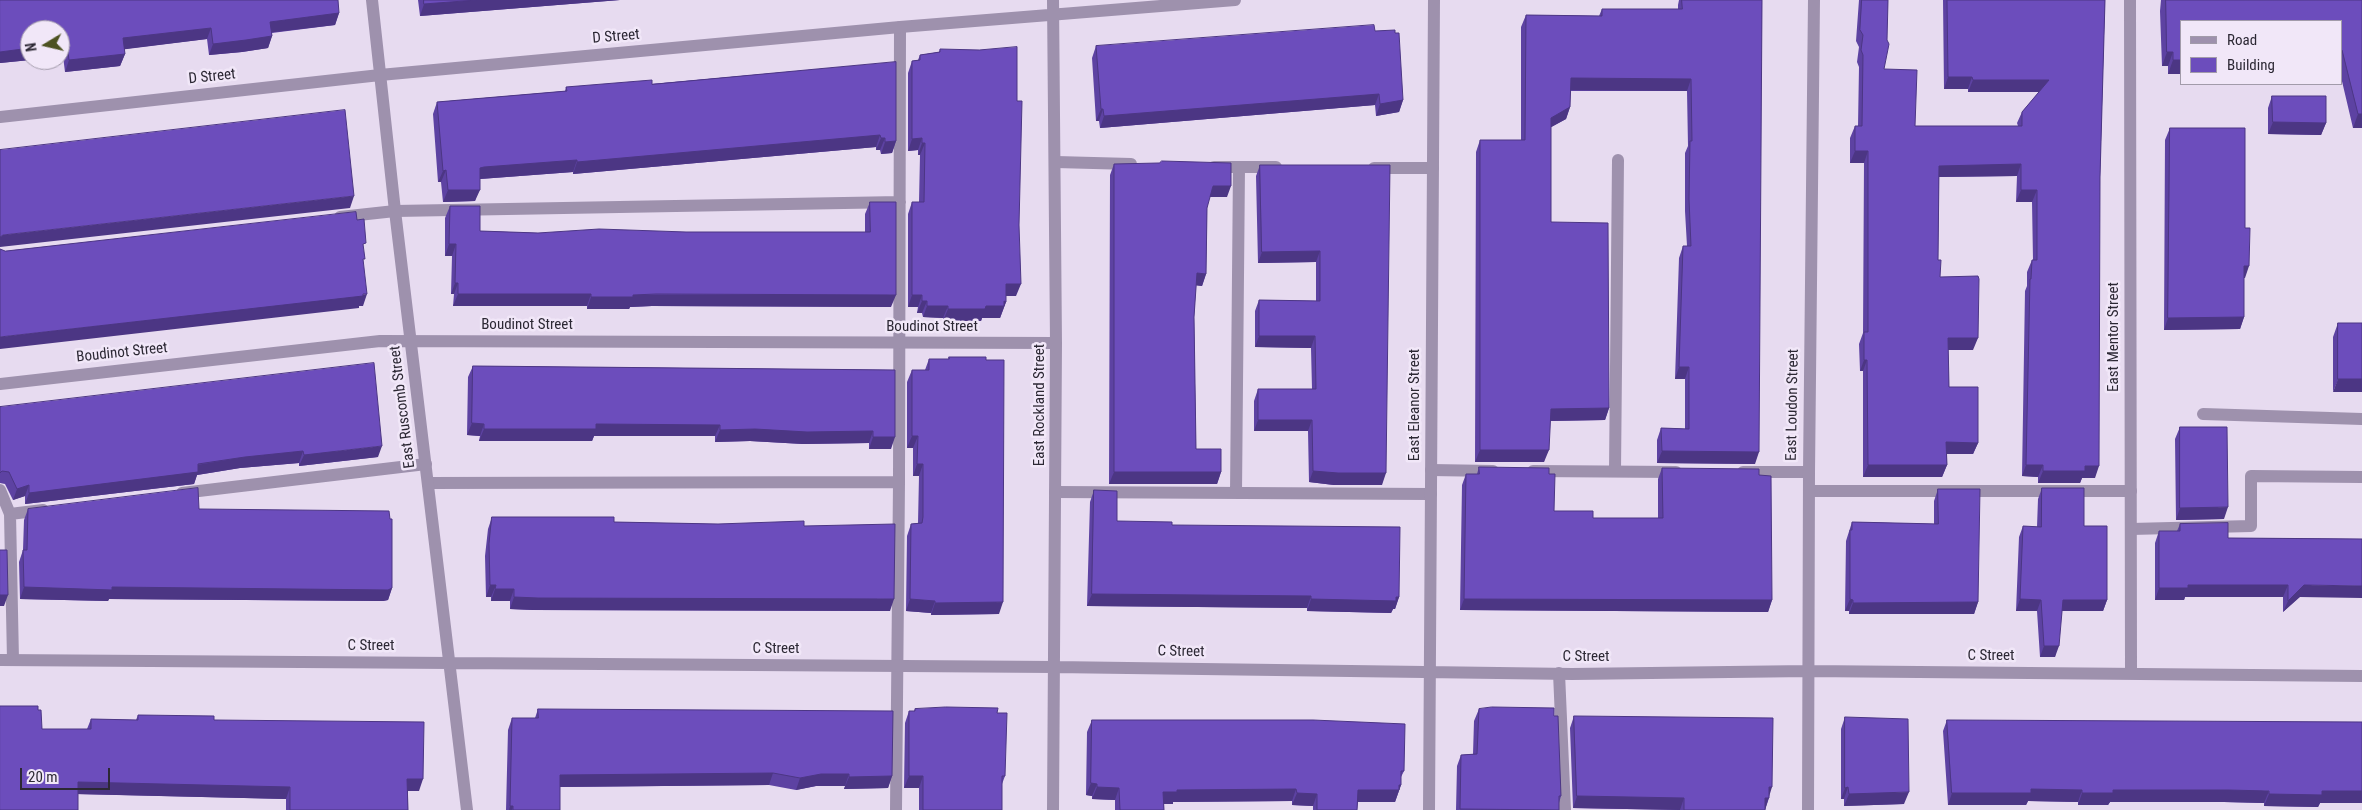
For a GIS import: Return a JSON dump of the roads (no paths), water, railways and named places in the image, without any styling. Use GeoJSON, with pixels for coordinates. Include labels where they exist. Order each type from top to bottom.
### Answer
{"type":"FeatureCollection","features":[{"type":"Feature","properties":{"kind":"street","name":"East Ruscomb Street"},"geometry":{"type":"LineString","coordinates":[[372,0],[395,211],[468,810]]}},
{"type":"Feature","properties":{"kind":"street","name":"East Rockland Street"},"geometry":{"type":"LineString","coordinates":[[1053,0],[1056,162],[1053,810]]}},
{"type":"Feature","properties":{"kind":"street","name":"D Street"},"geometry":{"type":"LineString","coordinates":[[0,117],[380,75],[900,27],[1235,0]]}},
{"type":"Feature","properties":{"kind":"street","name":"East Eleanor Street"},"geometry":{"type":"LineString","coordinates":[[1430,810],[1434,0]]}},
{"type":"Feature","properties":{"kind":"street","name":"East Loudon Street"},"geometry":{"type":"LineString","coordinates":[[1808,810],[1809,472],[1814,0]]}},
{"type":"Feature","properties":{"kind":"street","name":"East Mentor Street"},"geometry":{"type":"LineString","coordinates":[[2130,0],[2131,673]]}},
{"type":"Feature","properties":{"kind":"street"},"geometry":{"type":"LineString","coordinates":[[896,810],[900,482],[900,27]]}},
{"type":"Feature","properties":{"kind":"street"},"geometry":{"type":"LineString","coordinates":[[1615,471],[1618,160]]}},
{"type":"Feature","properties":{"kind":"street"},"geometry":{"type":"LineString","coordinates":[[1056,162],[1143,165]]}},
{"type":"Feature","properties":{"kind":"street"},"geometry":{"type":"LineString","coordinates":[[1200,166],[1288,168]]}},
{"type":"Feature","properties":{"kind":"street"},"geometry":{"type":"LineString","coordinates":[[1236,493],[1239,167]]}},
{"type":"Feature","properties":{"kind":"street"},"geometry":{"type":"LineString","coordinates":[[1365,168],[1433,168]]}},
{"type":"Feature","properties":{"kind":"street"},"geometry":{"type":"LineString","coordinates":[[326,218],[395,211],[900,202]]}},
{"type":"Feature","properties":{"kind":"street","name":"Boudinot Street"},"geometry":{"type":"LineString","coordinates":[[0,384],[380,340],[1056,343]]}},
{"type":"Feature","properties":{"kind":"street"},"geometry":{"type":"LineString","coordinates":[[2203,414],[2362,419]]}},
{"type":"Feature","properties":{"kind":"street"},"geometry":{"type":"LineString","coordinates":[[168,495],[426,464]]}},
{"type":"Feature","properties":{"kind":"street"},"geometry":{"type":"LineString","coordinates":[[1431,470],[1692,472]]}},
{"type":"Feature","properties":{"kind":"street"},"geometry":{"type":"LineString","coordinates":[[1731,472],[1809,472]]}},
{"type":"Feature","properties":{"kind":"street"},"geometry":{"type":"LineString","coordinates":[[2131,529],[2251,526],[2251,476],[2362,477]]}},
{"type":"Feature","properties":{"kind":"street"},"geometry":{"type":"LineString","coordinates":[[428,483],[900,482]]}},
{"type":"Feature","properties":{"kind":"street"},"geometry":{"type":"LineString","coordinates":[[0,490],[10,514],[6,660]]}},
{"type":"Feature","properties":{"kind":"street"},"geometry":{"type":"LineString","coordinates":[[1810,492],[2131,491]]}},
{"type":"Feature","properties":{"kind":"street"},"geometry":{"type":"LineString","coordinates":[[1055,492],[1431,494]]}},
{"type":"Feature","properties":{"kind":"street"},"geometry":{"type":"LineString","coordinates":[[10,514],[60,508]]}},
{"type":"Feature","properties":{"kind":"street","name":"C Street"},"geometry":{"type":"LineString","coordinates":[[6,660],[1054,667],[1559,673],[1808,671],[2362,676]]}},
{"type":"Feature","properties":{"kind":"street"},"geometry":{"type":"LineString","coordinates":[[1559,673],[1565,810]]}}]}
